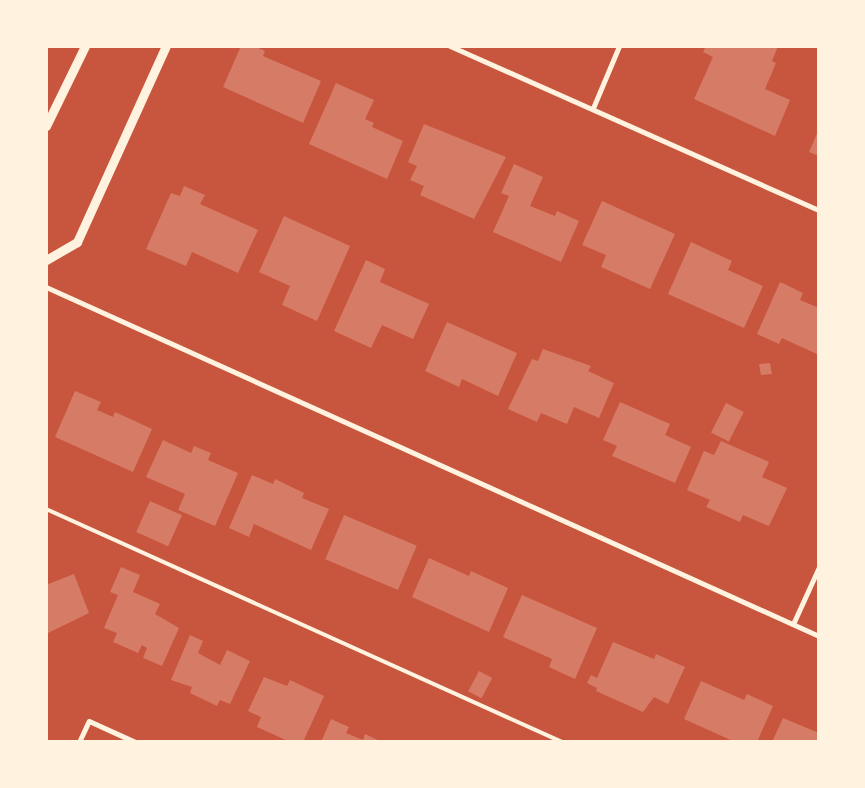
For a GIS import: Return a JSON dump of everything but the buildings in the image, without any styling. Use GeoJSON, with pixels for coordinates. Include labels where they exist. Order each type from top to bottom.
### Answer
{"type":"FeatureCollection","features":[{"type":"Feature","properties":{"kind":"street"},"geometry":{"type":"LineString","coordinates":[[46,126],[85,46]]}},
{"type":"Feature","properties":{"kind":"street"},"geometry":{"type":"LineString","coordinates":[[46,260],[77,242],[166,46]]}},
{"type":"Feature","properties":{"kind":"street"},"geometry":{"type":"LineString","coordinates":[[450,46],[819,210]]}},
{"type":"Feature","properties":{"kind":"street"},"geometry":{"type":"LineString","coordinates":[[592,108],[619,46]]}},
{"type":"Feature","properties":{"kind":"street"},"geometry":{"type":"LineString","coordinates":[[46,287],[819,636]]}},
{"type":"Feature","properties":{"kind":"street"},"geometry":{"type":"LineString","coordinates":[[793,624],[819,567]]}},
{"type":"Feature","properties":{"kind":"street"},"geometry":{"type":"LineString","coordinates":[[79,742],[89,720],[135,742]]}},
{"type":"Feature","properties":{"kind":"lane"},"geometry":{"type":"LineString","coordinates":[[46,509],[562,742]]}}]}
